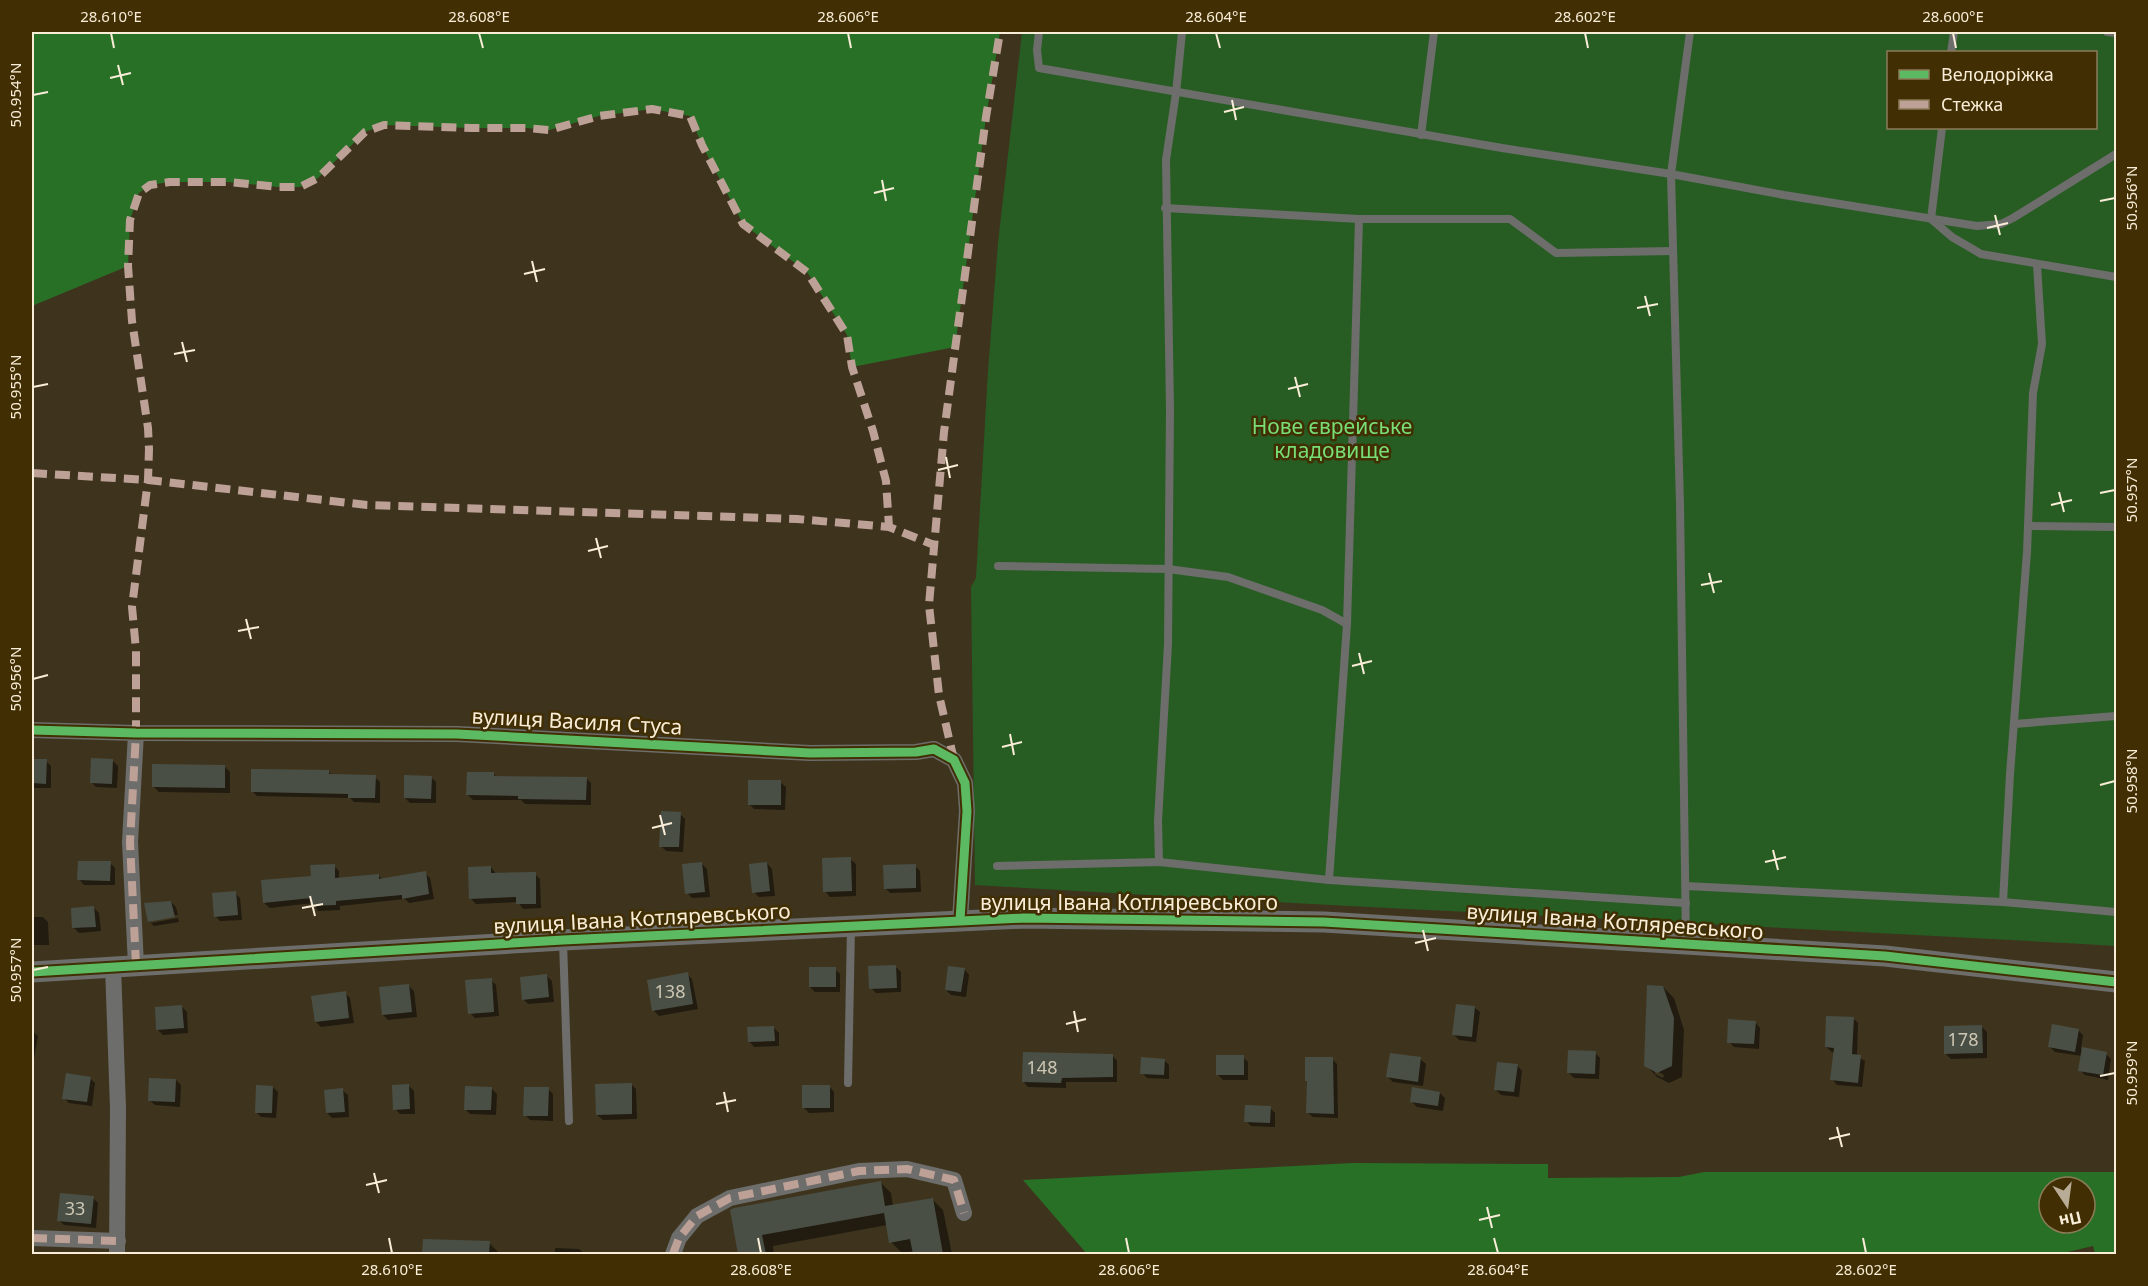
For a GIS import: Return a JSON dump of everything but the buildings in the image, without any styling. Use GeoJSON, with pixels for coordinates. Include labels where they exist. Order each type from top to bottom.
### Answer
{"type":"FeatureCollection","features":[{"type":"Feature","properties":{"kind":"street","name":"вулиця Василя Стуса"},"geometry":{"type":"LineString","coordinates":[[32,730],[136,733],[458,734],[810,753],[916,752],[934,749],[954,760],[966,783],[967,811],[960,920]]}},
{"type":"Feature","properties":{"kind":"street"},"geometry":{"type":"LineString","coordinates":[[136,733],[130,842],[136,965]]}},
{"type":"Feature","properties":{"kind":"street","name":"вулиця Івана Котляревського"},"geometry":{"type":"LineString","coordinates":[[32,972],[563,940],[1024,918],[1324,922],[1885,956],[2116,982]]}},
{"type":"Feature","properties":{"kind":"street"},"geometry":{"type":"LineString","coordinates":[[32,1238],[117,1247],[118,1108],[113,966]]}},
{"type":"Feature","properties":{"kind":"street"},"geometry":{"type":"LineString","coordinates":[[673,1254],[679,1238],[697,1215],[730,1198],[859,1171],[907,1169],[954,1180],[964,1213]]}},
{"type":"Feature","properties":{"kind":"lane"},"geometry":{"type":"LineString","coordinates":[[1039,32],[1036,50],[1039,68],[1421,135],[1671,174],[1977,226],[2001,224],[2013,218],[2116,154]]}},
{"type":"Feature","properties":{"kind":"lane"},"geometry":{"type":"LineString","coordinates":[[1159,862],[1158,821],[1168,644],[1170,409],[1166,160],[1182,32]]}},
{"type":"Feature","properties":{"kind":"lane"},"geometry":{"type":"LineString","coordinates":[[1421,135],[1434,32]]}},
{"type":"Feature","properties":{"kind":"lane"},"geometry":{"type":"LineString","coordinates":[[1686,944],[1680,516],[1671,174],[1690,32]]}},
{"type":"Feature","properties":{"kind":"lane"},"geometry":{"type":"LineString","coordinates":[[1951,51],[1954,32]]}},
{"type":"Feature","properties":{"kind":"lane"},"geometry":{"type":"LineString","coordinates":[[2108,32],[2116,33]]}},
{"type":"Feature","properties":{"kind":"lane"},"geometry":{"type":"LineString","coordinates":[[1931,219],[1942,129]]}},
{"type":"Feature","properties":{"kind":"lane"},"geometry":{"type":"LineString","coordinates":[[1166,208],[1359,219],[1510,219],[1556,253],[1673,251]]}},
{"type":"Feature","properties":{"kind":"lane"},"geometry":{"type":"LineString","coordinates":[[1329,880],[1347,624],[1359,219]]}},
{"type":"Feature","properties":{"kind":"lane"},"geometry":{"type":"LineString","coordinates":[[1931,219],[1952,237],[1981,254],[2116,277]]}},
{"type":"Feature","properties":{"kind":"lane"},"geometry":{"type":"LineString","coordinates":[[2003,902],[2028,526],[2033,393],[2042,345],[2037,264]]}},
{"type":"Feature","properties":{"kind":"lane"},"geometry":{"type":"LineString","coordinates":[[2028,526],[2116,527]]}},
{"type":"Feature","properties":{"kind":"lane"},"geometry":{"type":"LineString","coordinates":[[998,566],[1168,568],[1228,577],[1322,610],[1347,624]]}},
{"type":"Feature","properties":{"kind":"lane"},"geometry":{"type":"LineString","coordinates":[[2014,724],[2116,716]]}},
{"type":"Feature","properties":{"kind":"lane"},"geometry":{"type":"LineString","coordinates":[[997,866],[1159,862],[1329,880],[1686,903]]}},
{"type":"Feature","properties":{"kind":"lane"},"geometry":{"type":"LineString","coordinates":[[1686,886],[2003,902],[2116,912]]}},
{"type":"Feature","properties":{"kind":"lane"},"geometry":{"type":"LineString","coordinates":[[848,1083],[851,926]]}},
{"type":"Feature","properties":{"kind":"lane"},"geometry":{"type":"LineString","coordinates":[[563,940],[569,1121]]}},
{"type":"Feature","properties":{"kind":"green space"},"geometry":{"type":"Polygon","coordinates":[[[32,32],[1000,32],[986,117],[955,347],[852,367],[847,335],[807,272],[743,224],[702,145],[690,116],[652,109],[599,116],[549,130],[384,125],[365,132],[318,178],[300,187],[228,182],[170,182],[150,185],[139,193],[130,220],[128,266],[32,306],[32,32]]]}},
{"type":"Feature","properties":{"kind":"green space","name":"Нове єврейське кладовище"},"geometry":{"type":"Polygon","coordinates":[[[1022,32],[2116,33],[2116,946],[975,885],[971,587],[976,578],[998,243],[1022,32]]]}},
{"type":"Feature","properties":{"kind":"green space"},"geometry":{"type":"Polygon","coordinates":[[[1353,1163],[1548,1164],[1548,1178],[1679,1177],[1704,1172],[2116,1172],[2116,1254],[2095,1254],[2093,1246],[2059,1254],[1087,1254],[1023,1180],[1353,1163]]]}},
{"type":"Feature","properties":{"kind":"marked path"},"geometry":{"type":"LineString","coordinates":[[954,760],[939,695],[929,605],[944,432],[986,117],[1000,32]]}},
{"type":"Feature","properties":{"kind":"marked path"},"geometry":{"type":"LineString","coordinates":[[136,965],[130,842],[136,733],[136,650],[132,607],[148,480],[149,449],[132,321],[128,266],[130,220],[139,193],[150,185],[170,182],[229,182],[300,187],[318,178],[365,132],[384,125],[549,130],[599,116],[652,109],[690,116],[702,145],[743,224],[807,272],[847,335],[852,367],[873,431],[886,481],[889,527]]}},
{"type":"Feature","properties":{"kind":"marked path"},"geometry":{"type":"LineString","coordinates":[[32,473],[148,480],[367,505],[797,519],[889,527],[934,545]]}},
{"type":"Feature","properties":{"kind":"marked path"},"geometry":{"type":"LineString","coordinates":[[673,1254],[679,1238],[697,1216],[730,1198],[859,1171],[907,1169],[954,1180],[964,1213]]}},
{"type":"Feature","properties":{"kind":"marked path"},"geometry":{"type":"LineString","coordinates":[[32,1238],[118,1241]]}},
{"type":"Feature","properties":{"kind":"cycle path"},"geometry":{"type":"LineString","coordinates":[[32,730],[136,733],[457,734],[810,753],[916,752],[934,749],[954,760],[965,783],[967,811],[960,920]]}},
{"type":"Feature","properties":{"kind":"cycle path"},"geometry":{"type":"LineString","coordinates":[[32,972],[563,940],[1024,918],[1324,922],[1885,956],[2116,982]]}}]}
